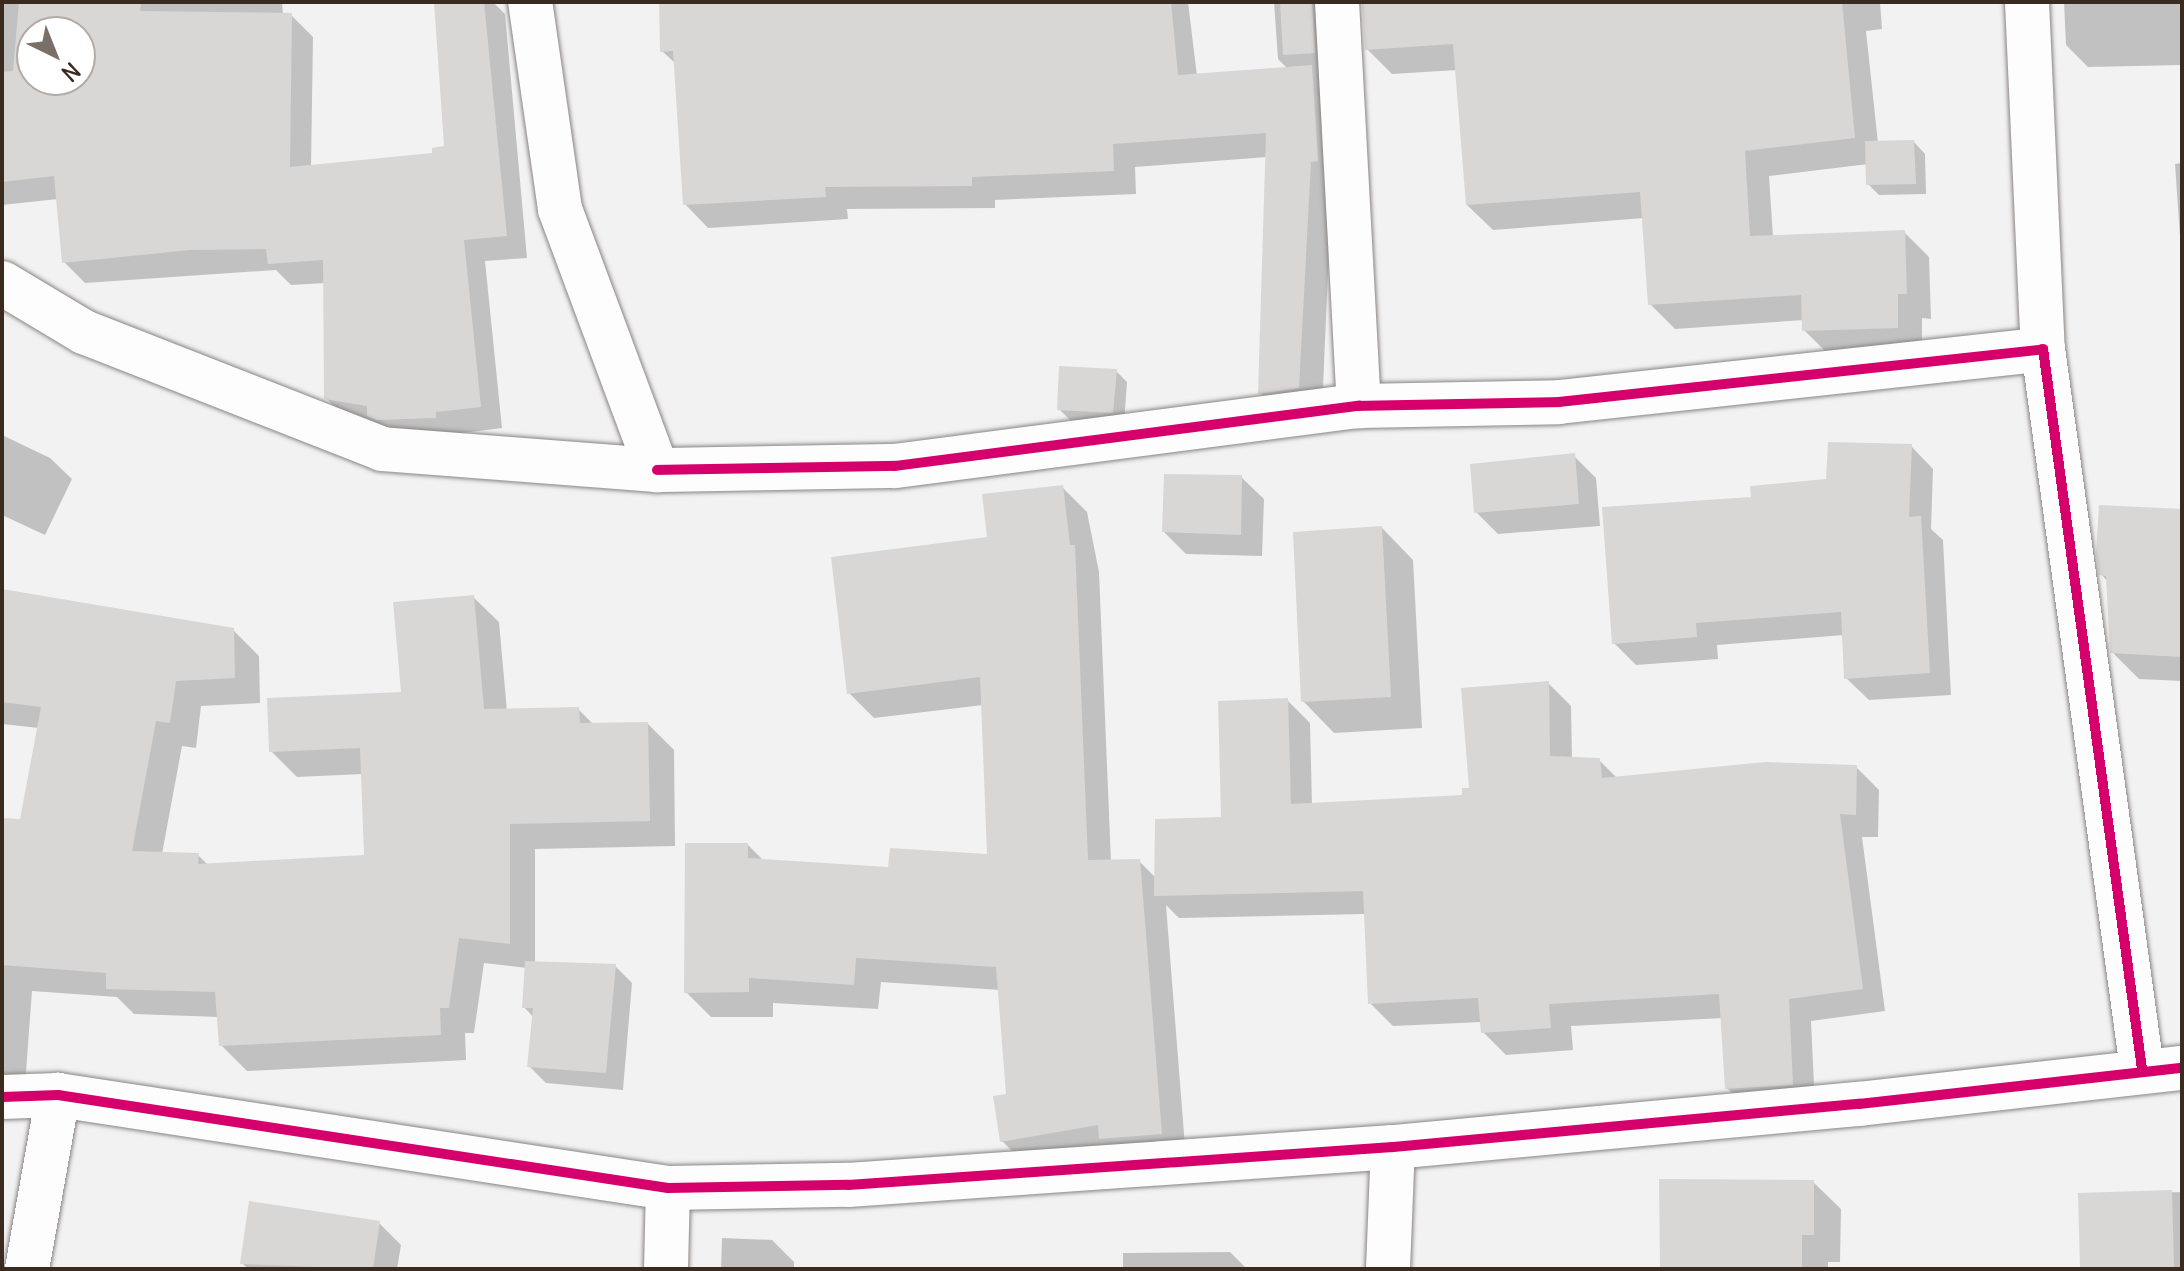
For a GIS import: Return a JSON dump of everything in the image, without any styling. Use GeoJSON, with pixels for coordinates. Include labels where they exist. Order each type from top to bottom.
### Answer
{"type":"FeatureCollection","features":[{"type":"Feature","properties":{"kind":"street"},"geometry":{"type":"LineString","coordinates":[[530,2],[560,209],[657,470]]}},
{"type":"Feature","properties":{"kind":"street"},"geometry":{"type":"LineString","coordinates":[[1337,2],[1359,406]]}},
{"type":"Feature","properties":{"kind":"street"},"geometry":{"type":"LineString","coordinates":[[2,1097],[58,1095],[668,1188],[848,1185],[1393,1147],[1859,1104],[2162,1069],[2043,349],[2027,2]]}},
{"type":"Feature","properties":{"kind":"street"},"geometry":{"type":"LineString","coordinates":[[2,283],[84,332],[382,449],[657,470],[895,466],[1359,406],[1559,402],[2043,349]]}},
{"type":"Feature","properties":{"kind":"street"},"geometry":{"type":"LineString","coordinates":[[27,1269],[58,1095]]}},
{"type":"Feature","properties":{"kind":"street"},"geometry":{"type":"LineString","coordinates":[[1388,1269],[1393,1147]]}},
{"type":"Feature","properties":{"kind":"street"},"geometry":{"type":"LineString","coordinates":[[666,1269],[668,1188]]}},
{"type":"Feature","properties":{"kind":"building"},"geometry":{"type":"Polygon","coordinates":[[[19,2],[141,2],[140,11],[292,13],[290,167],[432,153],[432,148],[444,146],[434,2],[484,2],[507,236],[464,240],[481,407],[436,412],[436,418],[376,420],[367,416],[367,406],[324,399],[323,260],[268,264],[266,249],[190,250],[62,263],[54,176],[2,182],[2,72],[13,71],[16,36],[16,96],[96,96],[96,16],[18,16],[19,2]]]}},
{"type":"Feature","properties":{"kind":"building"},"geometry":{"type":"Polygon","coordinates":[[[659,2],[1171,2],[1178,75],[1312,65],[1318,161],[1311,162],[1299,388],[1258,394],[1266,133],[1113,144],[1114,171],[972,177],[972,186],[825,187],[826,197],[683,205],[673,51],[660,52],[659,2]]]}},
{"type":"Feature","properties":{"kind":"building"},"geometry":{"type":"Polygon","coordinates":[[[1280,2],[1312,2],[1315,53],[1283,55],[1280,2]]]}},
{"type":"Feature","properties":{"kind":"building"},"geometry":{"type":"Polygon","coordinates":[[[1362,2],[1842,2],[1855,138],[1745,151],[1750,236],[1905,230],[1907,294],[1898,294],[1898,328],[1802,331],[1801,295],[1648,305],[1640,192],[1466,205],[1453,44],[1365,50],[1362,2]]]}},
{"type":"Feature","properties":{"kind":"building"},"geometry":{"type":"Polygon","coordinates":[[[1914,140],[1916,184],[1866,185],[1865,141],[1914,140]]]}},
{"type":"Feature","properties":{"kind":"building"},"geometry":{"type":"Polygon","coordinates":[[[1059,366],[1117,369],[1113,413],[1057,410],[1059,366]]]}},
{"type":"Feature","properties":{"kind":"building"},"geometry":{"type":"Polygon","coordinates":[[[1828,442],[1912,444],[1909,517],[1921,516],[1930,673],[1844,679],[1841,612],[1696,623],[1697,637],[1612,644],[1602,507],[1751,497],[1750,486],[1826,479],[1828,442]]]}},
{"type":"Feature","properties":{"kind":"building"},"geometry":{"type":"Polygon","coordinates":[[[1575,453],[1579,504],[1474,513],[1470,464],[1575,453]]]}},
{"type":"Feature","properties":{"kind":"building"},"geometry":{"type":"Polygon","coordinates":[[[1164,474],[1242,475],[1241,535],[1162,532],[1164,474]]]}},
{"type":"Feature","properties":{"kind":"building"},"geometry":{"type":"Polygon","coordinates":[[[1063,485],[1070,545],[1075,545],[1088,860],[1140,859],[1162,1134],[1099,1139],[1098,1125],[1000,1142],[993,1096],[1006,1094],[996,967],[856,958],[854,985],[749,978],[749,992],[684,993],[685,843],[748,843],[748,858],[888,867],[890,848],[987,854],[980,677],[847,694],[831,557],[987,537],[982,494],[1063,485]]]}},
{"type":"Feature","properties":{"kind":"building"},"geometry":{"type":"Polygon","coordinates":[[[2099,505],[2182,509],[2182,657],[2110,653],[2106,576],[2099,575],[2096,553],[2099,505]]]}},
{"type":"Feature","properties":{"kind":"building"},"geometry":{"type":"Polygon","coordinates":[[[1382,526],[1391,697],[1301,702],[1293,532],[1382,526]]]}},
{"type":"Feature","properties":{"kind":"building"},"geometry":{"type":"Polygon","coordinates":[[[2,589],[234,628],[235,678],[176,681],[170,723],[156,721],[132,851],[199,853],[198,864],[364,855],[360,748],[269,752],[267,698],[401,692],[393,602],[474,595],[484,709],[579,707],[580,723],[648,722],[650,821],[510,824],[510,944],[459,938],[449,1008],[440,1008],[441,1035],[219,1046],[215,992],[106,989],[106,973],[2,965],[2,818],[20,819],[41,707],[2,702],[2,589]]]}},
{"type":"Feature","properties":{"kind":"building"},"geometry":{"type":"Polygon","coordinates":[[[1549,681],[1550,756],[1600,758],[1602,778],[1765,762],[1857,765],[1856,815],[1840,814],[1863,989],[1789,999],[1793,1085],[1725,1089],[1719,994],[1549,1004],[1551,1028],[1481,1033],[1478,998],[1368,1004],[1363,891],[1154,896],[1155,819],[1221,817],[1218,701],[1288,698],[1291,804],[1462,795],[1462,788],[1469,788],[1461,688],[1549,681]]]}},
{"type":"Feature","properties":{"kind":"building"},"geometry":{"type":"Polygon","coordinates":[[[525,961],[616,964],[606,1073],[527,1067],[533,1008],[522,1008],[525,961]]]}},
{"type":"Feature","properties":{"kind":"building"},"geometry":{"type":"Polygon","coordinates":[[[1659,1179],[1814,1180],[1814,1235],[1802,1235],[1802,1269],[1660,1269],[1659,1179]]]}},
{"type":"Feature","properties":{"kind":"building"},"geometry":{"type":"Polygon","coordinates":[[[2172,1190],[2174,1269],[2080,1269],[2078,1193],[2172,1190]]]}},
{"type":"Feature","properties":{"kind":"building"},"geometry":{"type":"Polygon","coordinates":[[[249,1201],[380,1221],[373,1269],[240,1264],[249,1201]]]}},
{"type":"Feature","properties":{"kind":"cycle path"},"geometry":{"type":"LineString","coordinates":[[657,470],[895,466],[1359,406],[1559,402],[2043,349],[2142,1069]]}},
{"type":"Feature","properties":{"kind":"cycle path"},"geometry":{"type":"LineString","coordinates":[[2,1097],[58,1095],[668,1188],[848,1185],[1393,1147],[1859,1104],[2182,1068]]}}]}
